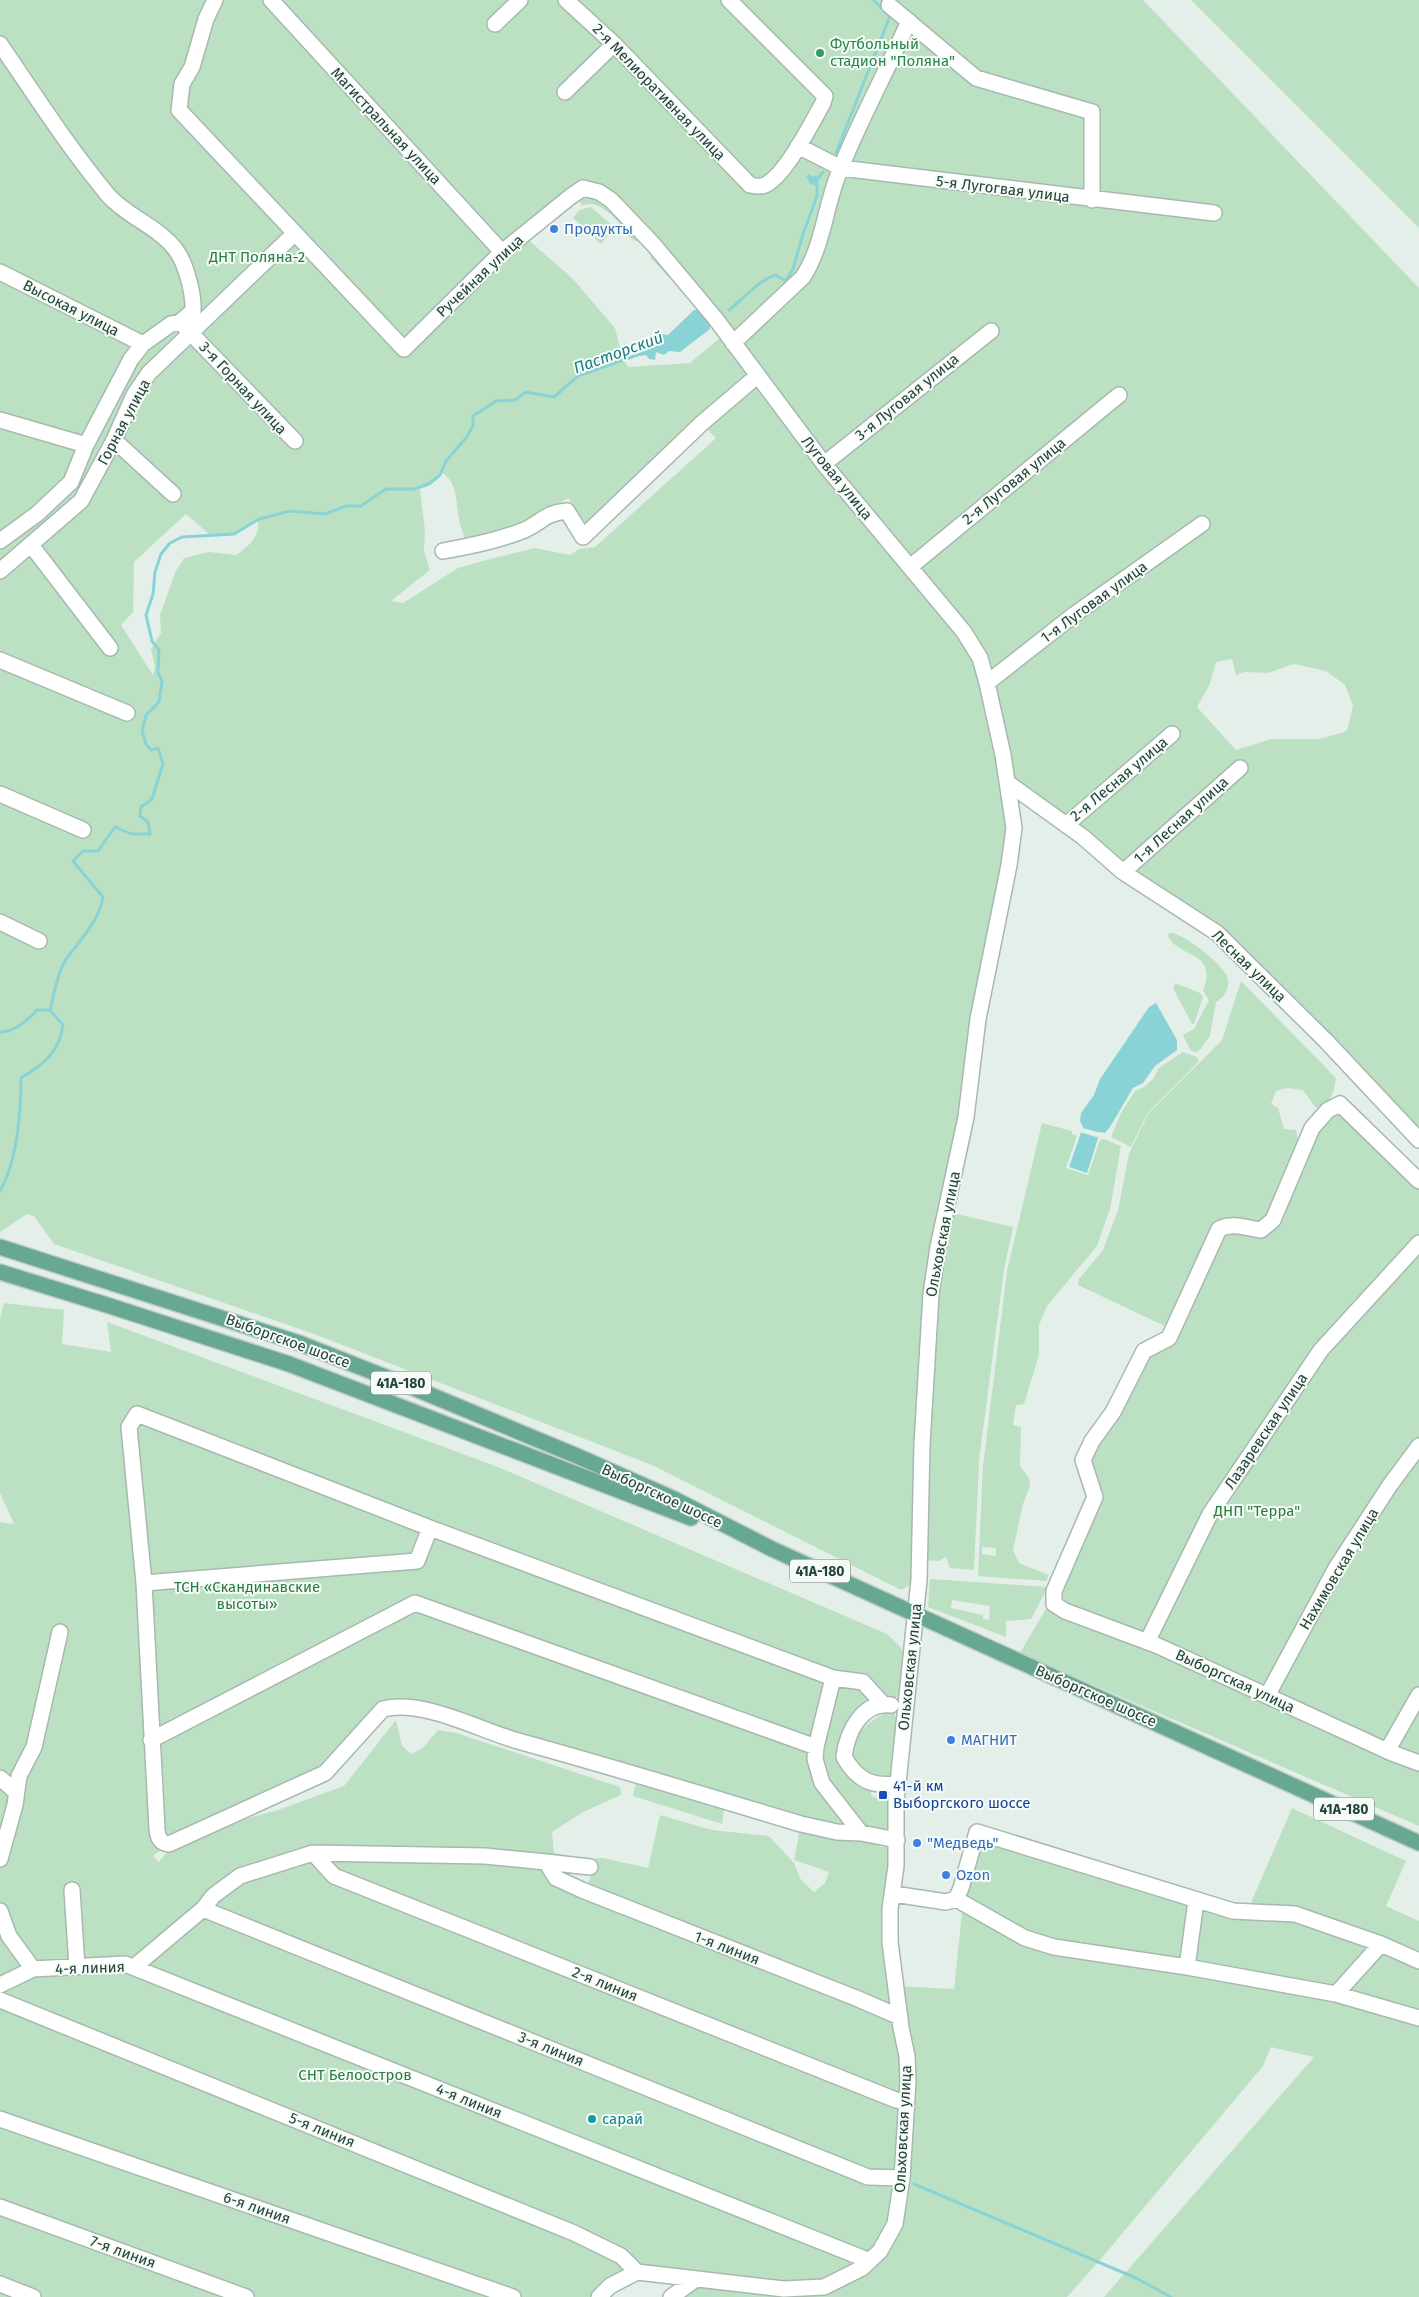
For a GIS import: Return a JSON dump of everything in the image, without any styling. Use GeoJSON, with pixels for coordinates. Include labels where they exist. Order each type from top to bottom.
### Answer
{"type":"FeatureCollection","features":[{"type":"Feature","properties":{"kind":"main road","name":"Выборгское шоссе"},"geometry":{"type":"LineString","coordinates":[[0,1247],[299,1343],[577,1456],[672,1498],[772,1549],[1419,1843]]}},
{"type":"Feature","properties":{"kind":"main road","name":"Выборгское шоссе"},"geometry":{"type":"LineString","coordinates":[[4,1274],[289,1364],[772,1549]]}},
{"type":"Feature","properties":{"kind":"street"},"geometry":{"type":"LineString","coordinates":[[215,0],[206,19],[192,67],[182,84],[179,110],[295,233]]}},
{"type":"Feature","properties":{"kind":"street","name":"Магистральная улица"},"geometry":{"type":"LineString","coordinates":[[271,0],[502,252]]}},
{"type":"Feature","properties":{"kind":"street"},"geometry":{"type":"LineString","coordinates":[[495,24],[520,0]]}},
{"type":"Feature","properties":{"kind":"street","name":"2-я Мелиоративная улица"},"geometry":{"type":"LineString","coordinates":[[566,0],[614,44],[750,185],[763,186],[776,178],[798,146]]}},
{"type":"Feature","properties":{"kind":"street"},"geometry":{"type":"LineString","coordinates":[[729,0],[824,96],[823,104],[798,146]]}},
{"type":"Feature","properties":{"kind":"street"},"geometry":{"type":"LineString","coordinates":[[889,5],[976,78],[1092,112],[1092,200]]}},
{"type":"Feature","properties":{"kind":"street"},"geometry":{"type":"LineString","coordinates":[[734,343],[804,277],[810,268],[841,168],[909,21]]}},
{"type":"Feature","properties":{"kind":"street"},"geometry":{"type":"LineString","coordinates":[[0,44],[56,128],[109,196],[123,210],[156,231],[176,250],[194,297],[193,311],[180,322],[171,324],[143,344],[121,375],[86,445],[71,482],[37,514],[0,541]]}},
{"type":"Feature","properties":{"kind":"street"},"geometry":{"type":"LineString","coordinates":[[565,92],[614,44]]}},
{"type":"Feature","properties":{"kind":"street","name":"5-я Лугогвая улица"},"geometry":{"type":"LineString","coordinates":[[798,146],[841,168],[1092,200],[1214,213]]}},
{"type":"Feature","properties":{"kind":"street","name":"Ручейная улица"},"geometry":{"type":"LineString","coordinates":[[295,233],[404,349],[502,252],[570,197],[583,188],[599,192],[611,200]]}},
{"type":"Feature","properties":{"kind":"street","name":"Луговая улица"},"geometry":{"type":"LineString","coordinates":[[611,200],[654,246],[715,318],[824,464],[964,632],[980,658],[1008,783]]}},
{"type":"Feature","properties":{"kind":"street","name":"Горная улица"},"geometry":{"type":"LineString","coordinates":[[0,571],[81,501],[114,440],[134,395],[149,373],[192,334],[295,233]]}},
{"type":"Feature","properties":{"kind":"street","name":"Высокая улица"},"geometry":{"type":"LineString","coordinates":[[0,272],[143,344]]}},
{"type":"Feature","properties":{"kind":"street","name":"3-я Горная улица"},"geometry":{"type":"LineString","coordinates":[[180,322],[295,441]]}},
{"type":"Feature","properties":{"kind":"street","name":"3-я Луговая улица"},"geometry":{"type":"LineString","coordinates":[[824,464],[991,331]]}},
{"type":"Feature","properties":{"kind":"street"},"geometry":{"type":"LineString","coordinates":[[443,551],[489,542],[525,530],[545,516],[556,512],[567,511],[583,537],[702,423],[757,376]]}},
{"type":"Feature","properties":{"kind":"street","name":"2-я Луговая улица"},"geometry":{"type":"LineString","coordinates":[[910,566],[1119,395]]}},
{"type":"Feature","properties":{"kind":"street"},"geometry":{"type":"LineString","coordinates":[[0,420],[86,445]]}},
{"type":"Feature","properties":{"kind":"street"},"geometry":{"type":"LineString","coordinates":[[114,440],[173,494]]}},
{"type":"Feature","properties":{"kind":"street","name":"1-я Луговая улица"},"geometry":{"type":"LineString","coordinates":[[987,683],[1075,614],[1202,524]]}},
{"type":"Feature","properties":{"kind":"street"},"geometry":{"type":"LineString","coordinates":[[31,545],[110,648]]}},
{"type":"Feature","properties":{"kind":"street"},"geometry":{"type":"LineString","coordinates":[[0,660],[127,713]]}},
{"type":"Feature","properties":{"kind":"street","name":"2-я Лесная улица"},"geometry":{"type":"LineString","coordinates":[[1066,825],[1172,734]]}},
{"type":"Feature","properties":{"kind":"street","name":"1-я Лесная улица"},"geometry":{"type":"LineString","coordinates":[[1122,872],[1240,768]]}},
{"type":"Feature","properties":{"kind":"street","name":"Лесная улица"},"geometry":{"type":"LineString","coordinates":[[1008,783],[1083,837],[1122,872],[1217,933],[1326,1041],[1419,1140]]}},
{"type":"Feature","properties":{"kind":"street","name":"Ольховская улица"},"geometry":{"type":"LineString","coordinates":[[637,2272],[784,2289],[814,2288],[847,2277],[870,2261],[880,2251],[895,2224],[902,2178],[907,2056],[890,1942],[890,1909],[894,1894],[898,1784],[916,1614],[923,1418],[931,1294],[938,1247],[968,1105],[977,1028],[988,965],[1009,865],[1014,828],[1008,783]]}},
{"type":"Feature","properties":{"kind":"street"},"geometry":{"type":"LineString","coordinates":[[0,794],[83,830]]}},
{"type":"Feature","properties":{"kind":"street"},"geometry":{"type":"LineString","coordinates":[[0,922],[39,942]]}},
{"type":"Feature","properties":{"kind":"street","name":"Выборгская улица"},"geometry":{"type":"LineString","coordinates":[[1419,1180],[1340,1104],[1328,1110],[1312,1128],[1273,1220],[1261,1230],[1233,1225],[1226,1225],[1219,1229],[1169,1338],[1144,1352],[1113,1412],[1092,1441],[1083,1460],[1095,1496],[1054,1591],[1054,1604],[1065,1611],[1147,1642],[1387,1751],[1419,1763]]}},
{"type":"Feature","properties":{"kind":"street","name":"Лазаревская улица"},"geometry":{"type":"LineString","coordinates":[[1147,1642],[1210,1514],[1299,1382],[1322,1350],[1419,1244]]}},
{"type":"Feature","properties":{"kind":"street"},"geometry":{"type":"LineString","coordinates":[[883,1704],[863,1682],[833,1678],[430,1528],[137,1414],[129,1427],[144,1583],[151,1740],[158,1839],[163,1843],[169,1844],[325,1773],[383,1709],[395,1706],[409,1707],[438,1714],[517,1740],[801,1824],[837,1832],[861,1833],[897,1840]]}},
{"type":"Feature","properties":{"kind":"street","name":"Нахимовская улица"},"geometry":{"type":"LineString","coordinates":[[1267,1696],[1336,1568],[1390,1485],[1419,1446]]}},
{"type":"Feature","properties":{"kind":"street"},"geometry":{"type":"LineString","coordinates":[[144,1583],[418,1561],[430,1528]]}},
{"type":"Feature","properties":{"kind":"street"},"geometry":{"type":"LineString","coordinates":[[151,1740],[416,1603],[816,1747]]}},
{"type":"Feature","properties":{"kind":"street"},"geometry":{"type":"LineString","coordinates":[[0,1859],[15,1806],[19,1776],[34,1747],[60,1632]]}},
{"type":"Feature","properties":{"kind":"street"},"geometry":{"type":"LineString","coordinates":[[833,1678],[814,1759],[822,1783],[861,1833]]}},
{"type":"Feature","properties":{"kind":"street"},"geometry":{"type":"LineString","coordinates":[[1387,1751],[1419,1695]]}},
{"type":"Feature","properties":{"kind":"street"},"geometry":{"type":"LineString","coordinates":[[898,1784],[884,1786],[863,1780],[852,1771],[844,1757],[851,1729],[866,1712],[883,1704],[905,1707]]}},
{"type":"Feature","properties":{"kind":"street"},"geometry":{"type":"LineString","coordinates":[[0,1778],[16,1792]]}},
{"type":"Feature","properties":{"kind":"street"},"geometry":{"type":"LineString","coordinates":[[956,1899],[977,1832],[1233,1911],[1295,1914],[1380,1944],[1419,1961]]}},
{"type":"Feature","properties":{"kind":"street"},"geometry":{"type":"LineString","coordinates":[[134,1967],[203,1909],[212,1896],[240,1876],[313,1853],[485,1856],[590,1867]]}},
{"type":"Feature","properties":{"kind":"street","name":"2-я линия"},"geometry":{"type":"LineString","coordinates":[[313,1853],[334,1876],[887,2097],[906,2102]]}},
{"type":"Feature","properties":{"kind":"street","name":"1-я линия"},"geometry":{"type":"LineString","coordinates":[[546,1862],[556,1878],[582,1890],[900,2017]]}},
{"type":"Feature","properties":{"kind":"street"},"geometry":{"type":"LineString","coordinates":[[72,1890],[77,1968]]}},
{"type":"Feature","properties":{"kind":"street"},"geometry":{"type":"LineString","coordinates":[[894,1894],[946,1902],[956,1899],[1026,1938],[1054,1947],[1186,1967],[1336,1994],[1419,2018]]}},
{"type":"Feature","properties":{"kind":"street"},"geometry":{"type":"LineString","coordinates":[[1186,1967],[1196,1901]]}},
{"type":"Feature","properties":{"kind":"street","name":"3-я линия"},"geometry":{"type":"LineString","coordinates":[[203,1909],[868,2176],[902,2178]]}},
{"type":"Feature","properties":{"kind":"street"},"geometry":{"type":"LineString","coordinates":[[0,1911],[9,1936],[33,1969],[0,1985]]}},
{"type":"Feature","properties":{"kind":"street"},"geometry":{"type":"LineString","coordinates":[[1336,1994],[1380,1944]]}},
{"type":"Feature","properties":{"kind":"street","name":"4-я линия"},"geometry":{"type":"LineString","coordinates":[[33,1969],[124,1964],[134,1967],[870,2261]]}},
{"type":"Feature","properties":{"kind":"street","name":"5-я линия"},"geometry":{"type":"LineString","coordinates":[[0,2000],[574,2233],[621,2256],[637,2272]]}},
{"type":"Feature","properties":{"kind":"street","name":"6-я линия"},"geometry":{"type":"LineString","coordinates":[[0,2119],[513,2297]]}},
{"type":"Feature","properties":{"kind":"street","name":"7-я линия"},"geometry":{"type":"LineString","coordinates":[[0,2207],[246,2297]]}},
{"type":"Feature","properties":{"kind":"street"},"geometry":{"type":"LineString","coordinates":[[599,2297],[610,2286],[637,2272]]}},
{"type":"Feature","properties":{"kind":"street"},"geometry":{"type":"LineString","coordinates":[[671,2297],[696,2279]]}},
{"type":"Feature","properties":{"kind":"street"},"geometry":{"type":"LineString","coordinates":[[0,2284],[33,2297]]}},
{"type":"Feature","properties":{"kind":"green space","name":"ДНТ Поляна-2"},"geometry":{"type":"Polygon","coordinates":[[[0,0],[1143,0],[1419,288],[1419,1141],[1242,956],[1037,804],[1010,799],[1013,819],[948,1212],[1013,1227],[1004,1269],[979,1461],[974,1570],[950,1568],[946,1557],[939,1561],[920,1560],[919,1580],[901,1590],[652,1465],[314,1334],[54,1244],[34,1216],[27,1214],[0,1232],[0,0]],[[579,199],[567,210],[559,204],[523,235],[573,279],[615,328],[622,356],[628,367],[690,363],[726,333],[686,282],[679,288],[650,257],[658,248],[633,240],[627,234],[635,225],[627,217],[621,225],[604,209],[593,204],[582,206],[579,199]],[[702,424],[588,527],[568,498],[519,528],[466,544],[459,520],[454,488],[442,473],[420,489],[425,531],[424,551],[430,570],[391,601],[403,603],[458,568],[490,559],[535,548],[570,555],[579,549],[595,547],[716,438],[702,424]],[[186,514],[134,562],[133,612],[121,625],[153,675],[155,667],[151,649],[161,633],[160,615],[175,573],[184,558],[209,552],[236,555],[253,540],[257,531],[258,520],[234,534],[210,535],[186,514]],[[1232,659],[1216,662],[1210,684],[1197,707],[1236,750],[1271,739],[1319,739],[1347,731],[1353,706],[1345,685],[1326,671],[1294,664],[1268,673],[1245,672],[1236,675],[1232,659]]]}},
{"type":"Feature","properties":{"kind":"green space"},"geometry":{"type":"Polygon","coordinates":[[[1191,0],[1419,0],[1419,228],[1191,0]]]}},
{"type":"Feature","properties":{"kind":"green space"},"geometry":{"type":"Polygon","coordinates":[[[591,207],[615,228],[601,244],[573,218],[579,210],[591,207]]]}},
{"type":"Feature","properties":{"kind":"green space"},"geometry":{"type":"Polygon","coordinates":[[[1169,933],[1183,938],[1201,950],[1218,964],[1228,980],[1226,991],[1216,1002],[1210,1036],[1198,1052],[1191,1051],[1183,1035],[1194,1029],[1209,1000],[1203,991],[1206,968],[1202,961],[1174,944],[1168,936],[1169,933]]]}},
{"type":"Feature","properties":{"kind":"green space","name":"ДНП \"Терра\""},"geometry":{"type":"Polygon","coordinates":[[[1241,981],[1336,1078],[1331,1097],[1316,1108],[1303,1090],[1287,1088],[1276,1091],[1271,1104],[1278,1108],[1284,1129],[1296,1130],[1299,1145],[1338,1105],[1419,1181],[1419,1826],[1020,1653],[1054,1595],[1095,1497],[1083,1460],[1144,1351],[1171,1329],[1078,1285],[1079,1279],[1103,1250],[1118,1210],[1129,1154],[1148,1114],[1222,1040],[1241,981]]]}},
{"type":"Feature","properties":{"kind":"green space"},"geometry":{"type":"Polygon","coordinates":[[[1175,983],[1200,993],[1203,997],[1194,1024],[1192,1024],[1173,988],[1175,983]]]}},
{"type":"Feature","properties":{"kind":"green space"},"geometry":{"type":"Polygon","coordinates":[[[1183,1052],[1197,1057],[1199,1061],[1147,1114],[1131,1147],[1111,1137],[1121,1113],[1135,1091],[1144,1087],[1153,1079],[1159,1068],[1183,1052]]]}},
{"type":"Feature","properties":{"kind":"green space"},"geometry":{"type":"Polygon","coordinates":[[[1042,1123],[1072,1131],[1072,1134],[1077,1136],[1066,1168],[1088,1175],[1100,1140],[1104,1139],[1121,1146],[1110,1209],[1097,1246],[1047,1306],[1039,1325],[1039,1355],[1024,1404],[1016,1405],[1013,1425],[1021,1427],[1020,1466],[1029,1478],[1030,1486],[1023,1504],[1013,1550],[1019,1563],[1049,1575],[1046,1581],[978,1576],[983,1466],[1007,1271],[1042,1123]],[[982,1547],[982,1554],[996,1556],[996,1548],[982,1547]]]}},
{"type":"Feature","properties":{"kind":"green space"},"geometry":{"type":"Polygon","coordinates":[[[4,1303],[64,1310],[62,1344],[111,1352],[107,1322],[498,1467],[887,1634],[902,1649],[906,1668],[901,1696],[876,1702],[842,1743],[872,1783],[871,1796],[885,1800],[888,1787],[893,1788],[892,1831],[885,1828],[880,1847],[891,1847],[887,1899],[882,1899],[894,1986],[954,1989],[962,1913],[967,1897],[966,1867],[977,1832],[1247,1912],[1292,1808],[1406,1861],[1386,1906],[1419,1921],[1419,2297],[1104,2297],[1314,2057],[1271,2047],[1263,2066],[1067,2297],[672,2297],[688,2284],[636,2273],[599,2297],[0,2297],[0,1522],[14,1524],[0,1493],[0,1319],[4,1303]],[[395,1706],[325,1773],[169,1844],[153,1856],[159,1862],[170,1849],[214,1827],[278,1810],[344,1786],[396,1720],[402,1746],[411,1754],[424,1747],[438,1730],[456,1733],[620,1787],[621,1795],[583,1812],[552,1832],[554,1853],[588,1859],[603,1858],[648,1868],[660,1815],[712,1830],[769,1836],[794,1863],[801,1880],[814,1892],[825,1883],[829,1872],[794,1860],[801,1824],[725,1802],[722,1824],[633,1796],[637,1777],[395,1706]],[[556,1863],[556,1878],[584,1891],[595,1868],[556,1863]]]}},
{"type":"Feature","properties":{"kind":"green space"},"geometry":{"type":"Polygon","coordinates":[[[930,1579],[1048,1587],[1031,1619],[1006,1621],[1006,1637],[928,1607],[930,1579]],[[952,1600],[951,1608],[983,1615],[983,1619],[989,1620],[990,1606],[952,1600]]]}},
{"type":"Feature","properties":{"kind":"green space"},"geometry":{"type":"Polygon","coordinates":[[[893,1710],[897,1720],[893,1779],[865,1778],[854,1761],[852,1750],[854,1742],[871,1722],[893,1710]]]}},
{"type":"Feature","properties":{"kind":"water"},"geometry":{"type":"Polygon","coordinates":[[[810,174],[812,177],[817,175],[818,183],[815,185],[810,184],[806,176],[810,174]]]}},
{"type":"Feature","properties":{"kind":"water"},"geometry":{"type":"Polygon","coordinates":[[[694,310],[701,310],[710,321],[710,329],[680,352],[669,351],[664,355],[656,352],[655,360],[649,359],[646,355],[640,356],[661,334],[668,335],[694,310]]]}},
{"type":"Feature","properties":{"kind":"water"},"geometry":{"type":"Polygon","coordinates":[[[1156,1003],[1177,1040],[1177,1050],[1155,1066],[1143,1083],[1133,1088],[1110,1127],[1105,1133],[1100,1132],[1087,1173],[1069,1167],[1083,1127],[1080,1121],[1081,1113],[1094,1095],[1100,1079],[1149,1007],[1156,1003]]]}},
{"type":"Feature","properties":{"kind":"pier"},"geometry":{"type":"Polygon","coordinates":[[[1079,1127],[1105,1134],[1101,1134],[1100,1138],[1079,1132],[1079,1127]]]}},
{"type":"Feature","properties":{"kind":"waterway","name":"Пасторский"},"geometry":{"type":"LineString","coordinates":[[836,153],[890,16],[873,0]]}},
{"type":"Feature","properties":{"kind":"waterway","name":"Пасторский"},"geometry":{"type":"LineString","coordinates":[[729,310],[770,277],[776,275],[786,281],[793,269],[817,196],[817,180],[823,172]]}},
{"type":"Feature","properties":{"kind":"waterway","name":"Пасторский"},"geometry":{"type":"LineString","coordinates":[[0,1191],[6,1179],[17,1136],[21,1078],[37,1068],[49,1057],[58,1043],[63,1025],[50,1010],[58,978],[65,961],[88,931],[101,907],[103,897],[73,861],[83,851],[98,851],[115,827],[131,834],[150,834],[148,822],[140,816],[141,807],[152,799],[163,764],[158,748],[151,750],[146,744],[142,731],[146,715],[159,702],[162,681],[158,672],[159,650],[152,641],[146,615],[153,594],[155,572],[161,554],[170,543],[182,537],[234,534],[259,519],[290,511],[325,514],[346,506],[361,506],[386,489],[414,489],[429,484],[440,475],[446,461],[466,438],[473,426],[473,416],[496,401],[515,400],[526,392],[554,397],[578,376],[643,353]]}},
{"type":"Feature","properties":{"kind":"waterway"},"geometry":{"type":"LineString","coordinates":[[0,1032],[15,1028],[37,1010],[50,1010]]}},
{"type":"Feature","properties":{"kind":"waterway"},"geometry":{"type":"LineString","coordinates":[[914,2184],[1136,2278],[1171,2297]]}},
{"type":"Feature","properties":{"kind":"place","name":"Футбольный стадион \"Поляна\""},"geometry":{"type":"Point","coordinates":[820,53]}},
{"type":"Feature","properties":{"kind":"place","name":"Продукты"},"geometry":{"type":"Point","coordinates":[554,229]}},
{"type":"Feature","properties":{"kind":"place","name":"МАГНИТ"},"geometry":{"type":"Point","coordinates":[951,1740]}},
{"type":"Feature","properties":{"kind":"place","name":"41-й км Выборгского шоссе"},"geometry":{"type":"Point","coordinates":[883,1795]}},
{"type":"Feature","properties":{"kind":"place","name":"\"Медведь\""},"geometry":{"type":"Point","coordinates":[917,1843]}},
{"type":"Feature","properties":{"kind":"place","name":"Ozon"},"geometry":{"type":"Point","coordinates":[946,1875]}},
{"type":"Feature","properties":{"kind":"place","name":"сарай"},"geometry":{"type":"Point","coordinates":[592,2119]}},
{"type":"Feature","properties":{"kind":"park label","name":"ТСН «Скандинавские высоты»"},"geometry":{"type":"Point","coordinates":[247,1596]}},
{"type":"Feature","properties":{"kind":"park label","name":"СНТ Белоостров"},"geometry":{"type":"Point","coordinates":[355,2075]}}]}
